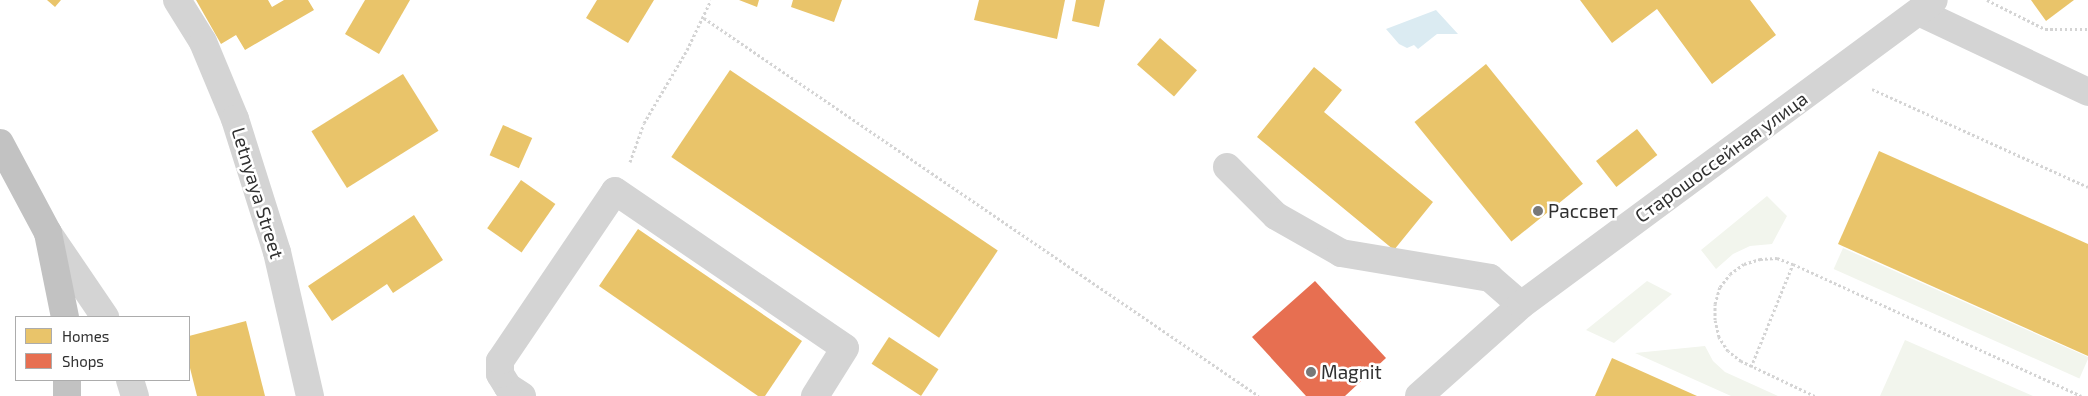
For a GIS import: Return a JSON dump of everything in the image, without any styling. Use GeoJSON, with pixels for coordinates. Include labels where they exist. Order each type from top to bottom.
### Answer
{"type":"FeatureCollection","features":[{"type":"Feature","properties":{"kind":"highway"},"geometry":{"type":"LineString","coordinates":[[0,142],[48,233],[65,316]]}},
{"type":"Feature","properties":{"kind":"highway"},"geometry":{"type":"LineString","coordinates":[[67,381],[67,396]]}},
{"type":"Feature","properties":{"kind":"street","name":"Letnyaya Street"},"geometry":{"type":"LineString","coordinates":[[177,0],[203,42],[235,119],[277,252],[310,396]]}},
{"type":"Feature","properties":{"kind":"street"},"geometry":{"type":"LineString","coordinates":[[1926,6],[2088,92]]}},
{"type":"Feature","properties":{"kind":"street","name":"Старошоссейная улица"},"geometry":{"type":"LineString","coordinates":[[1419,396],[1521,305],[1926,6]]}},
{"type":"Feature","properties":{"kind":"street"},"geometry":{"type":"LineString","coordinates":[[1227,167],[1276,216],[1341,253],[1490,278],[1521,305]]}},
{"type":"Feature","properties":{"kind":"street"},"geometry":{"type":"LineString","coordinates":[[522,396],[508,387],[500,374],[500,361],[508,346],[615,191],[845,348],[815,396]]}},
{"type":"Feature","properties":{"kind":"street"},"geometry":{"type":"LineString","coordinates":[[48,233],[103,316]]}},
{"type":"Feature","properties":{"kind":"street"},"geometry":{"type":"LineString","coordinates":[[130,381],[135,396]]}},
{"type":"Feature","properties":{"kind":"path"},"geometry":{"type":"LineString","coordinates":[[629,165],[644,123],[704,18],[711,0]]}},
{"type":"Feature","properties":{"kind":"path"},"geometry":{"type":"LineString","coordinates":[[1988,0],[2045,29],[2088,29]]}},
{"type":"Feature","properties":{"kind":"path"},"geometry":{"type":"LineString","coordinates":[[704,18],[1259,396]]}},
{"type":"Feature","properties":{"kind":"path"},"geometry":{"type":"LineString","coordinates":[[1876,90],[2088,187]]}},
{"type":"Feature","properties":{"kind":"path"},"geometry":{"type":"LineString","coordinates":[[1815,396],[1751,367],[1728,351],[1719,337],[1715,320],[1715,304],[1720,287],[1730,274],[1744,264],[1768,258],[1793,264],[2081,396]]}},
{"type":"Feature","properties":{"kind":"path"},"geometry":{"type":"LineString","coordinates":[[1751,367],[1793,264]]}},
{"type":"Feature","properties":{"kind":"shaded area"},"geometry":{"type":"Polygon","coordinates":[[[1436,10],[1458,34],[1437,34],[1418,49],[1414,45],[1407,48],[1399,44],[1386,29],[1436,10]]]}},
{"type":"Feature","properties":{"kind":"shaded area"},"geometry":{"type":"Polygon","coordinates":[[[1767,196],[1787,216],[1772,244],[1750,246],[1733,254],[1716,269],[1701,250],[1767,196]]]}},
{"type":"Feature","properties":{"kind":"shaded area"},"geometry":{"type":"Polygon","coordinates":[[[1843,248],[2088,357],[2079,378],[1834,269],[1843,248]]]}},
{"type":"Feature","properties":{"kind":"shaded area"},"geometry":{"type":"Polygon","coordinates":[[[1647,281],[1672,294],[1614,343],[1586,330],[1647,281]]]}},
{"type":"Feature","properties":{"kind":"shaded area"},"geometry":{"type":"Polygon","coordinates":[[[1905,340],[2033,396],[1880,396],[1905,340]]]}},
{"type":"Feature","properties":{"kind":"shaded area"},"geometry":{"type":"Polygon","coordinates":[[[1705,346],[1713,361],[1725,372],[1778,396],[1731,396],[1635,353],[1705,346]]]}},
{"type":"Feature","properties":{"kind":"building: Homes"},"geometry":{"type":"Polygon","coordinates":[[[47,0],[61,0],[55,7],[47,0]]]}},
{"type":"Feature","properties":{"kind":"building: Homes"},"geometry":{"type":"Polygon","coordinates":[[[196,0],[268,0],[272,7],[284,0],[308,0],[314,10],[245,50],[236,35],[221,44],[196,0]]]}},
{"type":"Feature","properties":{"kind":"building: Homes"},"geometry":{"type":"Polygon","coordinates":[[[365,0],[410,0],[379,54],[345,34],[365,0]]]}},
{"type":"Feature","properties":{"kind":"building: Homes"},"geometry":{"type":"Polygon","coordinates":[[[597,0],[654,0],[628,43],[586,18],[597,0]]]}},
{"type":"Feature","properties":{"kind":"building: Homes"},"geometry":{"type":"Polygon","coordinates":[[[739,0],[759,0],[757,7],[739,0]]]}},
{"type":"Feature","properties":{"kind":"building: Homes"},"geometry":{"type":"Polygon","coordinates":[[[793,0],[842,0],[834,22],[791,7],[793,0]]]}},
{"type":"Feature","properties":{"kind":"building: Homes"},"geometry":{"type":"Polygon","coordinates":[[[979,0],[1065,0],[1057,39],[974,20],[979,0]]]}},
{"type":"Feature","properties":{"kind":"building: Homes"},"geometry":{"type":"Polygon","coordinates":[[[1076,0],[1105,0],[1099,27],[1072,21],[1076,0]]]}},
{"type":"Feature","properties":{"kind":"building: Homes"},"geometry":{"type":"Polygon","coordinates":[[[1580,0],[1750,0],[1776,35],[1712,84],[1657,9],[1612,43],[1580,0]]]}},
{"type":"Feature","properties":{"kind":"building: Homes"},"geometry":{"type":"Polygon","coordinates":[[[2031,0],[2074,0],[2046,21],[2031,0]]]}},
{"type":"Feature","properties":{"kind":"building: Homes"},"geometry":{"type":"Polygon","coordinates":[[[1160,38],[1197,70],[1174,97],[1137,64],[1160,38]]]}},
{"type":"Feature","properties":{"kind":"building: Homes"},"geometry":{"type":"Polygon","coordinates":[[[1486,64],[1583,184],[1511,242],[1415,122],[1486,64]]]}},
{"type":"Feature","properties":{"kind":"building: Homes"},"geometry":{"type":"Polygon","coordinates":[[[1314,67],[1342,90],[1324,112],[1433,202],[1394,250],[1257,137],[1314,67]]]}},
{"type":"Feature","properties":{"kind":"building: Homes"},"geometry":{"type":"Polygon","coordinates":[[[730,70],[998,251],[939,338],[671,157],[730,70]]]}},
{"type":"Feature","properties":{"kind":"building: Homes"},"geometry":{"type":"Polygon","coordinates":[[[403,74],[439,131],[347,188],[311,131],[403,74]]]}},
{"type":"Feature","properties":{"kind":"building: Homes"},"geometry":{"type":"Polygon","coordinates":[[[503,125],[532,138],[519,168],[490,155],[503,125]]]}},
{"type":"Feature","properties":{"kind":"building: Homes"},"geometry":{"type":"Polygon","coordinates":[[[1637,129],[1657,155],[1616,187],[1596,161],[1637,129]]]}},
{"type":"Feature","properties":{"kind":"building: Homes"},"geometry":{"type":"Polygon","coordinates":[[[1879,151],[2088,244],[2088,356],[1838,244],[1879,151]]]}},
{"type":"Feature","properties":{"kind":"building: Homes"},"geometry":{"type":"Polygon","coordinates":[[[521,180],[555,204],[522,252],[487,228],[521,180]]]}},
{"type":"Feature","properties":{"kind":"building: Homes"},"geometry":{"type":"Polygon","coordinates":[[[414,215],[443,260],[393,293],[387,284],[332,321],[308,286],[414,215]]]}},
{"type":"Feature","properties":{"kind":"building: Homes"},"geometry":{"type":"Polygon","coordinates":[[[638,229],[802,341],[765,396],[758,396],[599,286],[638,229]]]}},
{"type":"Feature","properties":{"kind":"building: Homes"},"geometry":{"type":"Polygon","coordinates":[[[246,321],[265,396],[197,396],[190,368],[190,336],[246,321]]]}},
{"type":"Feature","properties":{"kind":"building: Homes"},"geometry":{"type":"Polygon","coordinates":[[[889,337],[938,369],[921,396],[872,364],[889,337]]]}},
{"type":"Feature","properties":{"kind":"building: Homes"},"geometry":{"type":"Polygon","coordinates":[[[1612,358],[1697,396],[1595,396],[1612,358]]]}},
{"type":"Feature","properties":{"kind":"building: Shops"},"geometry":{"type":"Polygon","coordinates":[[[1315,281],[1386,358],[1345,396],[1306,396],[1252,337],[1315,281]]]}},
{"type":"Feature","properties":{"kind":"place","name":"Рассвет"},"geometry":{"type":"Point","coordinates":[1538,211]}},
{"type":"Feature","properties":{"kind":"place","name":"Magnit"},"geometry":{"type":"Point","coordinates":[1311,372]}}]}
